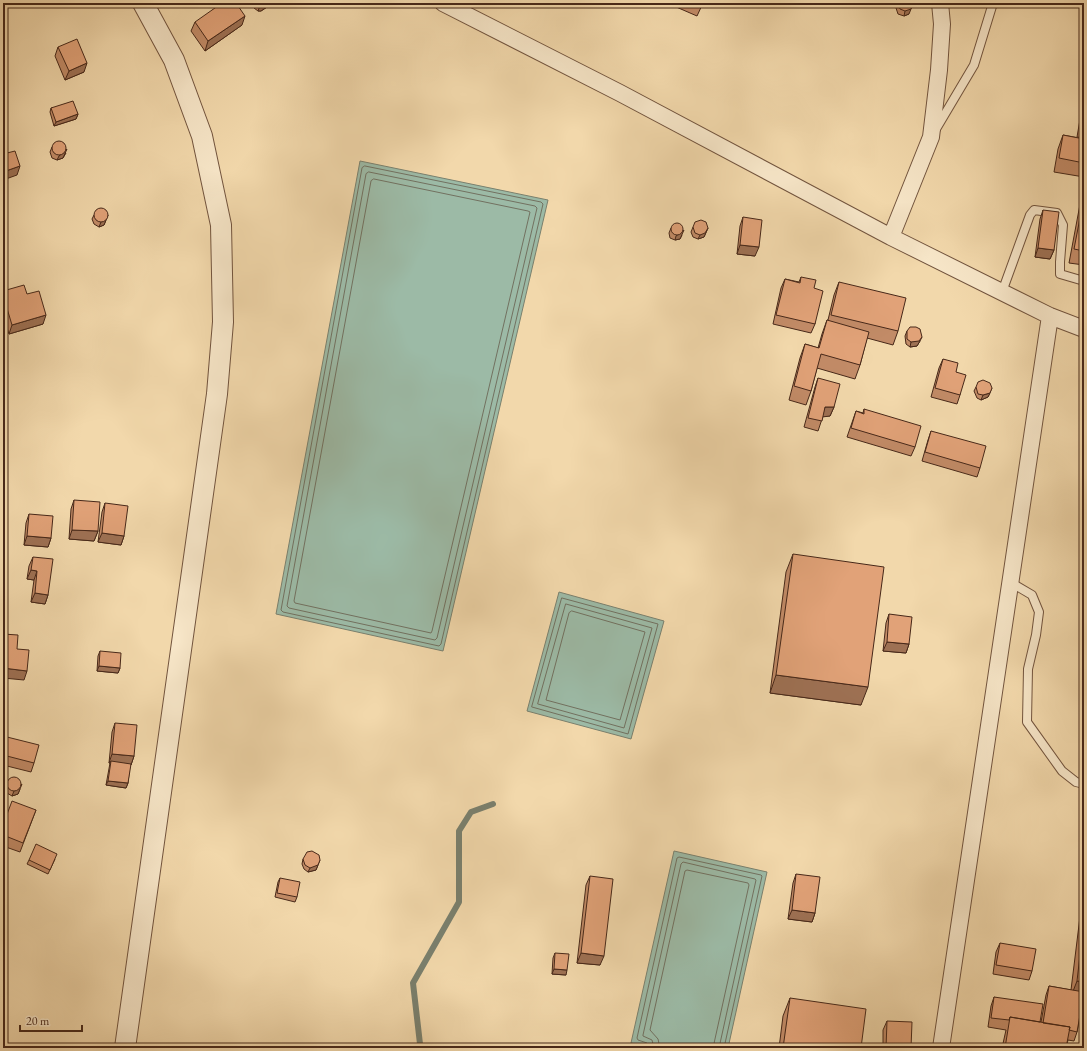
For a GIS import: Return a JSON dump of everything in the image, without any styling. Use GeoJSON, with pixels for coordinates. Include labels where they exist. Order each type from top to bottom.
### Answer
{"type":"FeatureCollection","features":[{"type":"Feature","properties":{"kind":"street"},"geometry":{"type":"LineString","coordinates":[[443,3],[620,93],[891,237],[1050,316],[1084,329]]}},
{"type":"Feature","properties":{"kind":"street"},"geometry":{"type":"LineString","coordinates":[[891,237],[931,137],[939,70],[942,24],[940,3]]}},
{"type":"Feature","properties":{"kind":"street"},"geometry":{"type":"LineString","coordinates":[[125,1048],[217,394],[223,322],[221,225],[202,136],[174,60],[149,6]]}},
{"type":"Feature","properties":{"kind":"street"},"geometry":{"type":"LineString","coordinates":[[941,1048],[1050,316]]}},
{"type":"Feature","properties":{"kind":"lane"},"geometry":{"type":"LineString","coordinates":[[931,137],[974,65],[993,3]]}},
{"type":"Feature","properties":{"kind":"lane"},"geometry":{"type":"LineString","coordinates":[[1002,292],[1030,215],[1034,210],[1057,213],[1063,225],[1060,274],[1084,280]]}},
{"type":"Feature","properties":{"kind":"lane"},"geometry":{"type":"LineString","coordinates":[[1010,582],[1032,595],[1039,612],[1036,635],[1028,670],[1027,722],[1062,771],[1076,782],[1084,784]]}},
{"type":"Feature","properties":{"kind":"water"},"geometry":{"type":"Polygon","coordinates":[[[360,161],[548,200],[443,651],[276,614],[360,161]]]}},
{"type":"Feature","properties":{"kind":"water"},"geometry":{"type":"Polygon","coordinates":[[[559,592],[664,621],[631,739],[527,711],[559,592]]]}},
{"type":"Feature","properties":{"kind":"water"},"geometry":{"type":"Polygon","coordinates":[[[674,851],[767,872],[728,1048],[654,1048],[631,1043],[674,851]]]}},
{"type":"Feature","properties":{"kind":"building"},"geometry":{"type":"Polygon","coordinates":[[[222,3],[236,3],[245,16],[208,41],[195,22],[222,3]]]}},
{"type":"Feature","properties":{"kind":"building"},"geometry":{"type":"Polygon","coordinates":[[[898,3],[913,4],[911,9],[905,11],[900,9],[898,3]]]}},
{"type":"Feature","properties":{"kind":"building"},"geometry":{"type":"Polygon","coordinates":[[[77,39],[87,63],[69,71],[58,47],[77,39]]]}},
{"type":"Feature","properties":{"kind":"building"},"geometry":{"type":"Polygon","coordinates":[[[73,101],[78,114],[56,122],[51,108],[73,101]]]}},
{"type":"Feature","properties":{"kind":"building"},"geometry":{"type":"Polygon","coordinates":[[[1084,106],[1084,128],[1080,128],[1084,106]]]}},
{"type":"Feature","properties":{"kind":"building"},"geometry":{"type":"Polygon","coordinates":[[[1063,135],[1084,139],[1084,163],[1059,158],[1063,135]]]}},
{"type":"Feature","properties":{"kind":"building"},"geometry":{"type":"Polygon","coordinates":[[[56,141],[62,141],[66,145],[66,151],[62,155],[56,155],[52,151],[52,145],[56,141]]]}},
{"type":"Feature","properties":{"kind":"building"},"geometry":{"type":"Polygon","coordinates":[[[15,151],[20,166],[3,172],[3,154],[15,151]]]}},
{"type":"Feature","properties":{"kind":"building"},"geometry":{"type":"Polygon","coordinates":[[[1084,197],[1084,251],[1074,249],[1084,197]]]}},
{"type":"Feature","properties":{"kind":"building"},"geometry":{"type":"Polygon","coordinates":[[[101,208],[106,210],[108,215],[106,220],[101,222],[96,220],[94,215],[96,210],[101,208]]]}},
{"type":"Feature","properties":{"kind":"building"},"geometry":{"type":"Polygon","coordinates":[[[1043,210],[1059,212],[1054,250],[1038,248],[1043,210]]]}},
{"type":"Feature","properties":{"kind":"building"},"geometry":{"type":"Polygon","coordinates":[[[743,217],[762,220],[759,247],[740,245],[743,217]]]}},
{"type":"Feature","properties":{"kind":"building"},"geometry":{"type":"Polygon","coordinates":[[[701,220],[706,222],[708,228],[705,233],[700,235],[695,233],[693,227],[695,222],[701,220]]]}},
{"type":"Feature","properties":{"kind":"building"},"geometry":{"type":"Polygon","coordinates":[[[675,223],[679,223],[683,229],[679,235],[675,235],[671,231],[671,227],[675,223]]]}},
{"type":"Feature","properties":{"kind":"building"},"geometry":{"type":"Polygon","coordinates":[[[3,230],[6,232],[7,237],[3,243],[3,230]]]}},
{"type":"Feature","properties":{"kind":"building"},"geometry":{"type":"Polygon","coordinates":[[[801,277],[816,280],[814,288],[823,291],[815,324],[776,315],[785,279],[800,283],[801,277]]]}},
{"type":"Feature","properties":{"kind":"building"},"geometry":{"type":"Polygon","coordinates":[[[839,282],[906,298],[898,331],[831,315],[839,282]]]}},
{"type":"Feature","properties":{"kind":"building"},"geometry":{"type":"Polygon","coordinates":[[[24,285],[27,294],[39,291],[46,315],[12,325],[3,291],[24,285]]]}},
{"type":"Feature","properties":{"kind":"building"},"geometry":{"type":"Polygon","coordinates":[[[827,320],[869,332],[860,365],[821,354],[811,391],[794,386],[805,344],[819,348],[827,320]]]}},
{"type":"Feature","properties":{"kind":"building"},"geometry":{"type":"Polygon","coordinates":[[[910,327],[920,329],[922,337],[919,341],[911,342],[907,339],[907,331],[910,327]]]}},
{"type":"Feature","properties":{"kind":"building"},"geometry":{"type":"Polygon","coordinates":[[[943,359],[958,363],[956,372],[966,375],[960,395],[935,388],[943,359]]]}},
{"type":"Feature","properties":{"kind":"building"},"geometry":{"type":"Polygon","coordinates":[[[818,378],[840,384],[834,407],[825,407],[822,421],[808,418],[818,378]]]}},
{"type":"Feature","properties":{"kind":"building"},"geometry":{"type":"Polygon","coordinates":[[[983,380],[990,383],[992,388],[990,393],[983,395],[978,394],[976,387],[978,382],[983,380]]]}},
{"type":"Feature","properties":{"kind":"building"},"geometry":{"type":"Polygon","coordinates":[[[864,409],[921,426],[915,447],[851,428],[856,411],[864,414],[864,409]]]}},
{"type":"Feature","properties":{"kind":"building"},"geometry":{"type":"Polygon","coordinates":[[[931,431],[986,446],[980,468],[925,452],[931,431]]]}},
{"type":"Feature","properties":{"kind":"building"},"geometry":{"type":"Polygon","coordinates":[[[74,500],[100,502],[98,531],[72,530],[74,500]]]}},
{"type":"Feature","properties":{"kind":"building"},"geometry":{"type":"Polygon","coordinates":[[[105,503],[128,506],[124,536],[102,533],[105,503]]]}},
{"type":"Feature","properties":{"kind":"building"},"geometry":{"type":"Polygon","coordinates":[[[29,514],[53,516],[51,538],[27,536],[29,514]]]}},
{"type":"Feature","properties":{"kind":"building"},"geometry":{"type":"Polygon","coordinates":[[[793,554],[884,567],[868,687],[776,675],[793,554]]]}},
{"type":"Feature","properties":{"kind":"building"},"geometry":{"type":"Polygon","coordinates":[[[33,557],[53,559],[48,595],[35,593],[37,571],[31,570],[33,557]]]}},
{"type":"Feature","properties":{"kind":"building"},"geometry":{"type":"Polygon","coordinates":[[[889,614],[912,617],[909,644],[887,642],[889,614]]]}},
{"type":"Feature","properties":{"kind":"building"},"geometry":{"type":"Polygon","coordinates":[[[3,634],[18,635],[17,649],[29,650],[27,671],[3,668],[3,634]]]}},
{"type":"Feature","properties":{"kind":"building"},"geometry":{"type":"Polygon","coordinates":[[[100,651],[121,653],[120,668],[99,666],[100,651]]]}},
{"type":"Feature","properties":{"kind":"building"},"geometry":{"type":"Polygon","coordinates":[[[115,723],[137,725],[134,756],[112,754],[115,723]]]}},
{"type":"Feature","properties":{"kind":"building"},"geometry":{"type":"Polygon","coordinates":[[[7,737],[39,745],[34,763],[3,755],[7,737]]]}},
{"type":"Feature","properties":{"kind":"building"},"geometry":{"type":"Polygon","coordinates":[[[111,761],[131,764],[128,783],[108,781],[111,761]]]}},
{"type":"Feature","properties":{"kind":"building"},"geometry":{"type":"Polygon","coordinates":[[[14,777],[19,779],[21,784],[19,789],[14,791],[9,789],[7,784],[9,779],[14,777]]]}},
{"type":"Feature","properties":{"kind":"building"},"geometry":{"type":"Polygon","coordinates":[[[12,801],[36,810],[23,843],[3,835],[3,825],[12,801]]]}},
{"type":"Feature","properties":{"kind":"building"},"geometry":{"type":"Polygon","coordinates":[[[36,844],[57,854],[50,870],[29,860],[36,844]]]}},
{"type":"Feature","properties":{"kind":"building"},"geometry":{"type":"Polygon","coordinates":[[[312,851],[319,855],[320,860],[318,865],[310,868],[305,865],[303,859],[307,852],[312,851]]]}},
{"type":"Feature","properties":{"kind":"building"},"geometry":{"type":"Polygon","coordinates":[[[796,874],[820,877],[815,913],[792,910],[796,874]]]}},
{"type":"Feature","properties":{"kind":"building"},"geometry":{"type":"Polygon","coordinates":[[[590,876],[613,879],[604,956],[581,953],[590,876]]]}},
{"type":"Feature","properties":{"kind":"building"},"geometry":{"type":"Polygon","coordinates":[[[280,878],[300,882],[297,897],[277,893],[280,878]]]}},
{"type":"Feature","properties":{"kind":"building"},"geometry":{"type":"Polygon","coordinates":[[[1084,920],[1084,982],[1077,981],[1084,920]]]}},
{"type":"Feature","properties":{"kind":"building"},"geometry":{"type":"Polygon","coordinates":[[[1000,943],[1036,949],[1032,971],[996,965],[1000,943]]]}},
{"type":"Feature","properties":{"kind":"building"},"geometry":{"type":"Polygon","coordinates":[[[555,953],[569,954],[567,970],[554,969],[555,953]]]}},
{"type":"Feature","properties":{"kind":"building"},"geometry":{"type":"Polygon","coordinates":[[[1049,986],[1084,992],[1077,1032],[1069,1030],[1070,1027],[1043,1023],[1049,986]]]}},
{"type":"Feature","properties":{"kind":"building"},"geometry":{"type":"Polygon","coordinates":[[[994,997],[1043,1004],[1040,1022],[1010,1017],[1009,1020],[991,1018],[994,997]]]}},
{"type":"Feature","properties":{"kind":"building"},"geometry":{"type":"Polygon","coordinates":[[[790,998],[866,1009],[861,1048],[783,1048],[790,998]]]}},
{"type":"Feature","properties":{"kind":"building"},"geometry":{"type":"Polygon","coordinates":[[[1010,1017],[1070,1027],[1066,1048],[1005,1048],[1010,1017]]]}},
{"type":"Feature","properties":{"kind":"building"},"geometry":{"type":"Polygon","coordinates":[[[887,1021],[912,1022],[911,1048],[886,1048],[887,1021]]]}},
{"type":"Feature","properties":{"kind":"waterway"},"geometry":{"type":"LineString","coordinates":[[418,1048],[420,1044],[413,983],[459,902],[459,831],[471,812],[493,804]]}}]}
